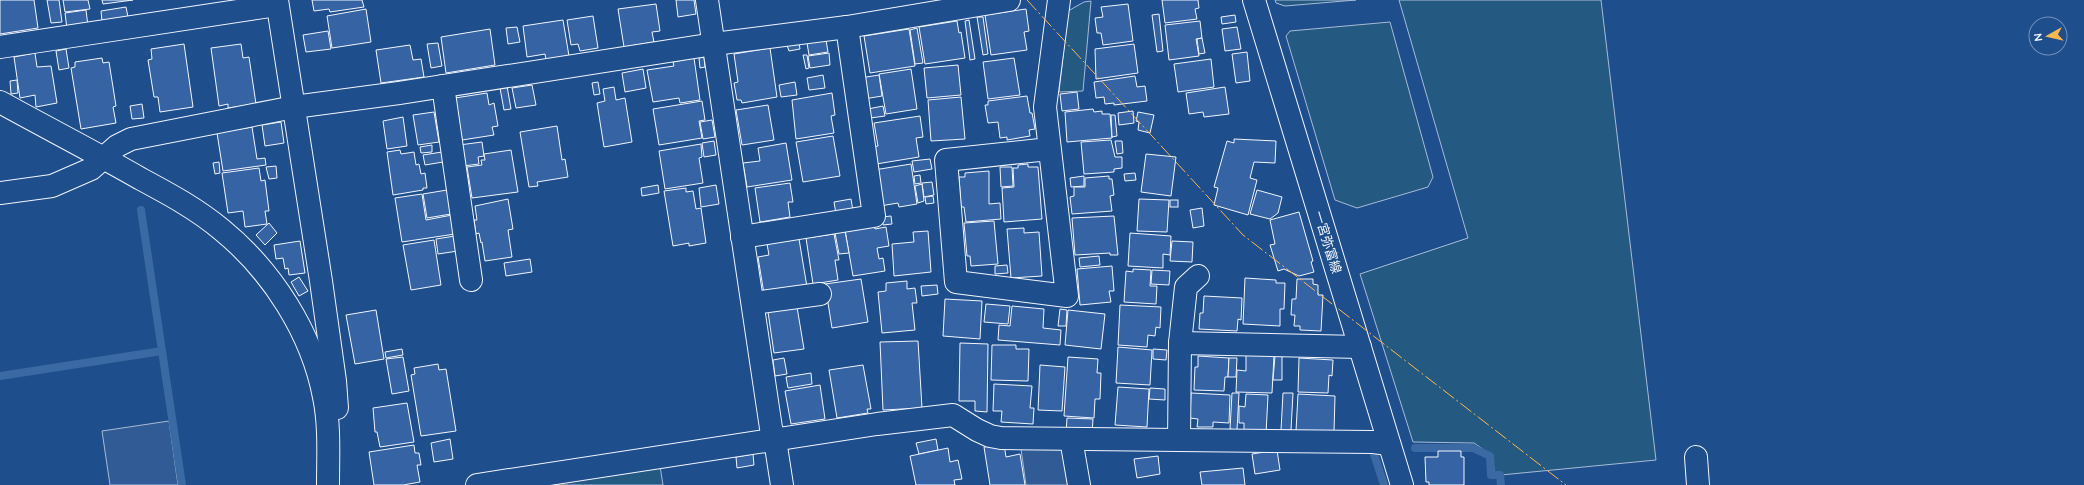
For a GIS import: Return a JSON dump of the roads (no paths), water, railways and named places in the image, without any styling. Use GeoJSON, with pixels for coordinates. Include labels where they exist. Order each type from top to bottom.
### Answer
{"type":"FeatureCollection","features":[{"type":"Feature","properties":{"kind":"street"},"geometry":{"type":"LineString","coordinates":[[707,0],[771,428],[775,440],[782,485]]}},
{"type":"Feature","properties":{"kind":"street"},"geometry":{"type":"LineString","coordinates":[[0,193],[52,186],[91,169],[117,146],[131,140],[294,107],[443,86],[714,44],[847,27],[1009,0]]}},
{"type":"Feature","properties":{"kind":"street"},"geometry":{"type":"LineString","coordinates":[[1050,149],[946,160],[956,282],[1067,296],[1050,149],[1045,107],[1059,0]]}},
{"type":"Feature","properties":{"kind":"street","name":"一宮弥富線"},"geometry":{"type":"LineString","coordinates":[[1254,0],[1402,485]]}},
{"type":"Feature","properties":{"kind":"street"},"geometry":{"type":"LineString","coordinates":[[0,47],[277,3],[335,381],[340,447],[339,485]]}},
{"type":"Feature","properties":{"kind":"street"},"geometry":{"type":"LineString","coordinates":[[742,236],[874,216],[847,27]]}},
{"type":"Feature","properties":{"kind":"street"},"geometry":{"type":"LineString","coordinates":[[443,86],[471,280]]}},
{"type":"Feature","properties":{"kind":"street"},"geometry":{"type":"LineString","coordinates":[[0,102],[103,157],[188,205],[222,230],[252,258],[284,300],[301,331],[314,362],[324,398],[328,436],[328,485]]}},
{"type":"Feature","properties":{"kind":"street"},"geometry":{"type":"LineString","coordinates":[[1179,440],[1180,343],[1186,286],[1198,276]]}},
{"type":"Feature","properties":{"kind":"street"},"geometry":{"type":"LineString","coordinates":[[753,303],[820,294]]}},
{"type":"Feature","properties":{"kind":"street"},"geometry":{"type":"LineString","coordinates":[[1180,343],[1360,347]]}},
{"type":"Feature","properties":{"kind":"street"},"geometry":{"type":"LineString","coordinates":[[477,485],[953,415],[990,436],[1001,438],[1373,442],[1389,444]]}},
{"type":"Feature","properties":{"kind":"street"},"geometry":{"type":"LineString","coordinates":[[1072,439],[1079,485]]}},
{"type":"Feature","properties":{"kind":"street"},"geometry":{"type":"LineString","coordinates":[[1696,458],[1698,485]]}},
{"type":"Feature","properties":{"kind":"waterway"},"geometry":{"type":"LineString","coordinates":[[141,210],[182,485]]}},
{"type":"Feature","properties":{"kind":"waterway"},"geometry":{"type":"LineString","coordinates":[[0,376],[162,351]]}},
{"type":"Feature","properties":{"kind":"waterway"},"geometry":{"type":"LineString","coordinates":[[1415,448],[1473,448],[1490,456],[1491,475],[1500,475],[1501,485]]}},
{"type":"Feature","properties":{"kind":"waterway"},"geometry":{"type":"LineString","coordinates":[[1373,451],[1384,485]]}}]}
